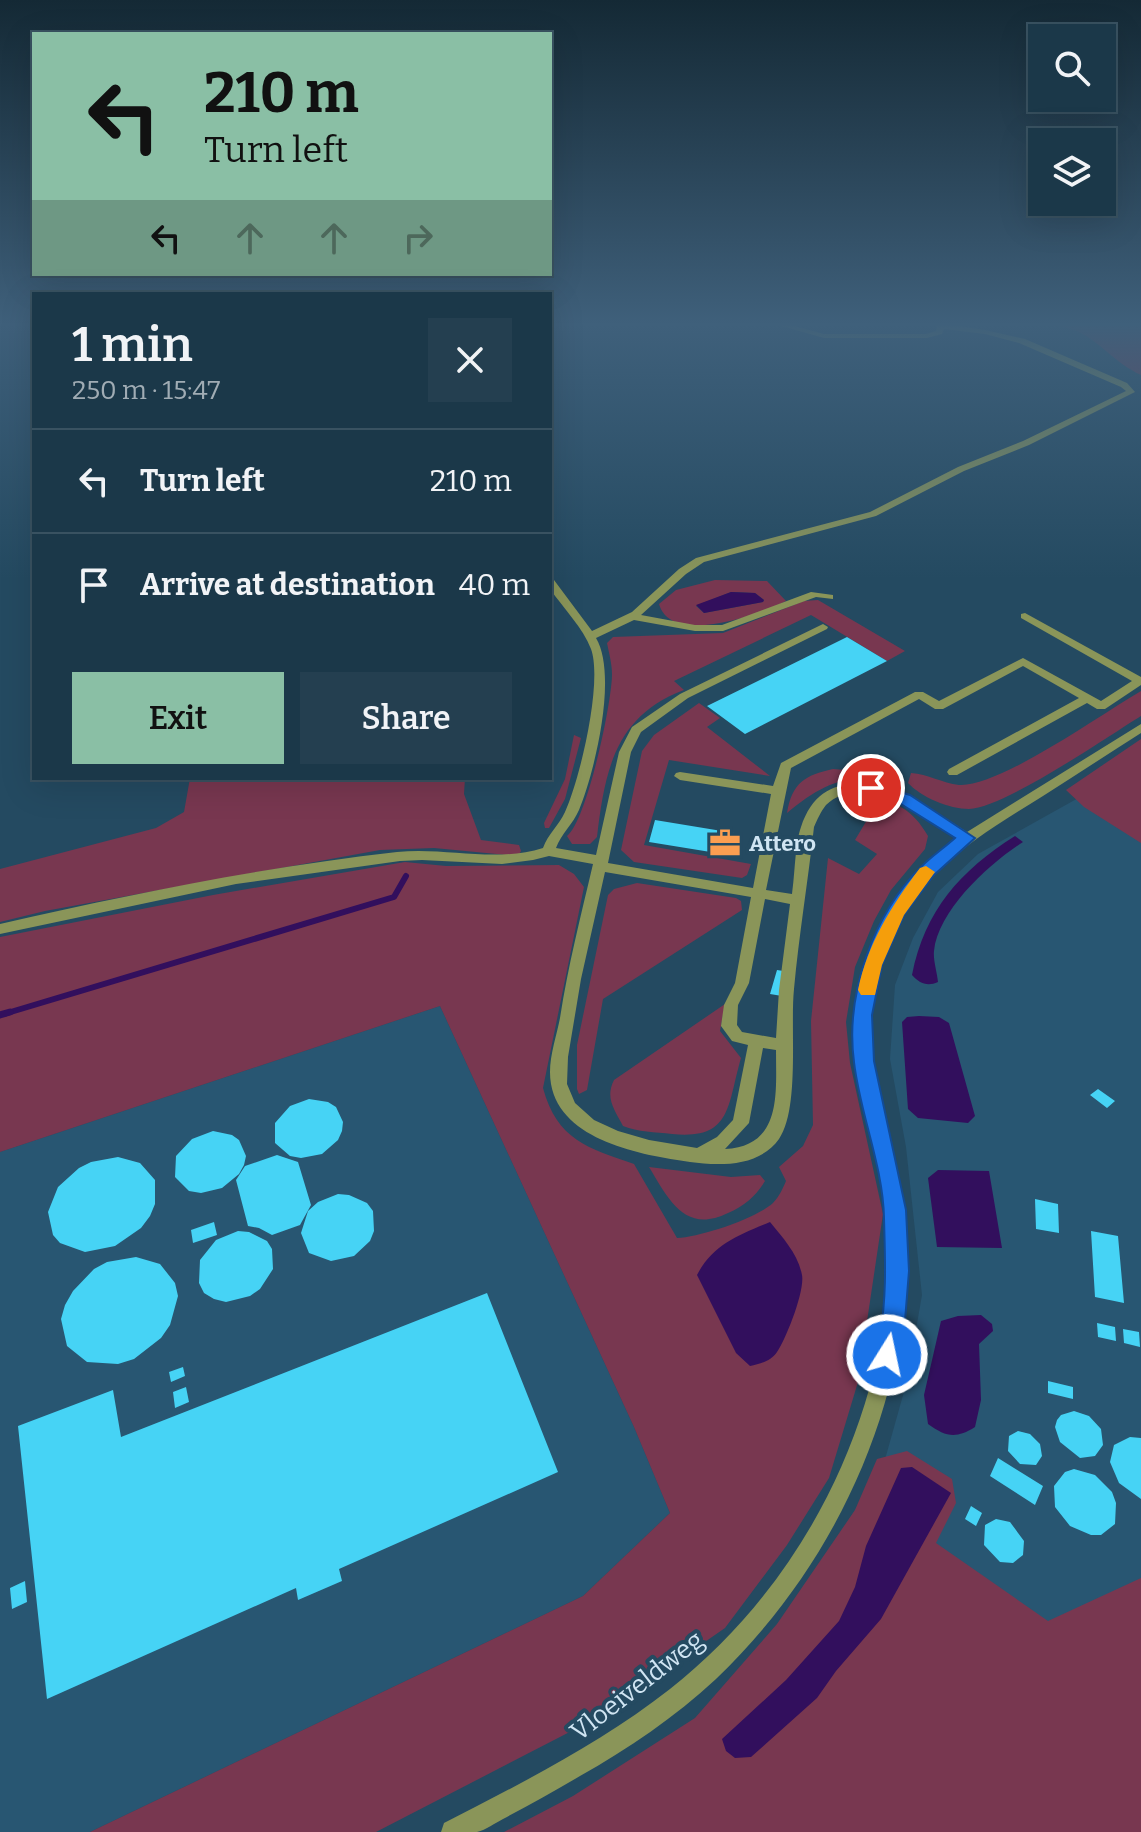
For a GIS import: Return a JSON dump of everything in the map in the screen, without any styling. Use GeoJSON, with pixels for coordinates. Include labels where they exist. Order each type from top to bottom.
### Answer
{"type":"FeatureCollection","features":[{"type":"Feature","properties":{"kind":"street"},"geometry":{"type":"LineString","coordinates":[[589,637],[634,617],[667,588],[681,570],[700,560],[873,514],[961,469],[1026,443],[1099,407]]}},
{"type":"Feature","properties":{"kind":"street"},"geometry":{"type":"LineString","coordinates":[[549,851],[550,842],[563,828],[572,810],[592,737],[602,675],[598,652],[552,585]]}},
{"type":"Feature","properties":{"kind":"street"},"geometry":{"type":"LineString","coordinates":[[634,617],[695,628],[723,628],[815,594],[829,597]]}},
{"type":"Feature","properties":{"kind":"street"},"geometry":{"type":"LineString","coordinates":[[783,1045],[737,1037],[729,1026],[731,1005],[742,983],[785,766],[919,694],[939,706],[1023,661],[1101,706],[1141,681],[1025,616]]}},
{"type":"Feature","properties":{"kind":"street"},"geometry":{"type":"LineString","coordinates":[[823,627],[684,696],[636,730],[625,752],[573,982],[559,1063],[559,1086],[568,1105],[587,1125],[612,1138],[700,1156],[731,1156],[755,1150],[775,1132],[782,1101],[783,1045],[798,900],[807,827],[813,810],[825,799],[841,792],[871,788],[924,809],[966,838]]}},
{"type":"Feature","properties":{"kind":"street"},"geometry":{"type":"LineString","coordinates":[[953,772],[1087,698]]}},
{"type":"Feature","properties":{"kind":"street","name":"Vloeiveldweg"},"geometry":{"type":"LineString","coordinates":[[453,1832],[611,1746],[707,1671],[765,1608],[812,1543],[850,1472],[877,1398],[892,1333],[897,1271],[895,1210],[864,1061],[862,1015],[873,965],[896,912],[927,872],[966,838],[1141,728]]}},
{"type":"Feature","properties":{"kind":"street"},"geometry":{"type":"LineString","coordinates":[[680,776],[778,791]]}},
{"type":"Feature","properties":{"kind":"street"},"geometry":{"type":"LineString","coordinates":[[0,929],[250,878],[422,855],[455,860],[528,859],[549,851],[602,864],[798,900]]}},
{"type":"Feature","properties":{"kind":"street"},"geometry":{"type":"LineString","coordinates":[[700,1156],[723,1142],[741,1123],[757,1040]]}},
{"type":"Feature","properties":{"kind":"shaded area"},"geometry":{"type":"Polygon","coordinates":[[[715,580],[767,581],[786,601],[718,624],[680,624],[667,617],[659,604],[676,590],[715,580]],[[731,592],[696,606],[704,613],[763,602],[755,593],[731,592]]]}},
{"type":"Feature","properties":{"kind":"shaded area"},"geometry":{"type":"Polygon","coordinates":[[[731,592],[755,593],[764,600],[704,613],[696,605],[731,592]]]}},
{"type":"Feature","properties":{"kind":"shaded area"},"geometry":{"type":"Polygon","coordinates":[[[818,600],[905,651],[887,661],[811,615],[674,681],[684,690],[642,715],[628,730],[618,748],[604,789],[597,837],[590,844],[572,844],[567,836],[582,808],[603,734],[612,674],[607,643],[613,637],[723,633],[804,601],[818,600]]]}},
{"type":"Feature","properties":{"kind":"shaded area"},"geometry":{"type":"Polygon","coordinates":[[[1141,691],[1141,716],[1030,785],[985,806],[969,809],[944,804],[920,793],[908,783],[911,773],[959,785],[999,775],[1141,691]]]}},
{"type":"Feature","properties":{"kind":"shaded area"},"geometry":{"type":"Polygon","coordinates":[[[699,703],[720,718],[707,727],[770,776],[669,760],[644,845],[751,864],[747,875],[742,878],[634,862],[621,850],[642,751],[654,735],[699,703]]]}},
{"type":"Feature","properties":{"kind":"shaded area"},"geometry":{"type":"Polygon","coordinates":[[[574,735],[581,738],[565,799],[549,828],[545,828],[544,823],[565,779],[574,735]]]}},
{"type":"Feature","properties":{"kind":"shaded area"},"geometry":{"type":"Polygon","coordinates":[[[1141,739],[1141,843],[1084,807],[1066,790],[1141,739]]]}},
{"type":"Feature","properties":{"kind":"shaded area"},"geometry":{"type":"Polygon","coordinates":[[[1141,763],[1141,1832],[643,1832],[724,1722],[884,1463],[907,1381],[922,1295],[906,1147],[890,1059],[895,985],[913,938],[938,892],[978,854],[1141,763]]]}},
{"type":"Feature","properties":{"kind":"shaded area"},"geometry":{"type":"Polygon","coordinates":[[[833,769],[882,773],[875,778],[850,779],[828,786],[787,813],[792,794],[801,782],[833,769]]]}},
{"type":"Feature","properties":{"kind":"shaded area"},"geometry":{"type":"Polygon","coordinates":[[[190,780],[465,780],[464,794],[481,840],[519,845],[521,851],[519,855],[507,855],[434,848],[380,850],[45,911],[0,922],[0,869],[156,828],[184,812],[190,780]]]}},
{"type":"Feature","properties":{"kind":"shaded area"},"geometry":{"type":"Polygon","coordinates":[[[861,800],[883,801],[901,807],[915,818],[928,836],[925,849],[891,890],[874,921],[855,967],[846,1022],[850,1063],[883,1214],[858,1382],[829,1478],[787,1545],[725,1628],[591,1721],[376,1832],[90,1832],[583,1596],[670,1513],[634,1427],[440,1006],[0,1152],[0,937],[213,895],[405,862],[446,866],[559,865],[574,874],[584,887],[543,1088],[549,1106],[557,1120],[576,1140],[634,1164],[677,1238],[687,1237],[741,1221],[773,1203],[786,1181],[779,1167],[803,1146],[813,1125],[811,1021],[828,858],[859,874],[877,854],[855,840],[867,820],[844,808],[861,800]]]}},
{"type":"Feature","properties":{"kind":"shaded area"},"geometry":{"type":"Polygon","coordinates":[[[1015,836],[1023,842],[981,875],[945,920],[934,951],[938,982],[927,984],[917,980],[912,975],[918,952],[926,931],[948,894],[978,863],[1015,836]]]}},
{"type":"Feature","properties":{"kind":"shaded area"},"geometry":{"type":"Polygon","coordinates":[[[637,883],[736,898],[741,901],[742,910],[603,999],[587,1090],[579,1094],[577,1045],[608,895],[614,889],[637,883]]]}},
{"type":"Feature","properties":{"kind":"shaded area"},"geometry":{"type":"Polygon","coordinates":[[[725,1004],[720,1031],[741,1058],[729,1105],[717,1125],[692,1134],[647,1132],[623,1126],[611,1098],[614,1080],[725,1004]]]}},
{"type":"Feature","properties":{"kind":"shaded area"},"geometry":{"type":"Polygon","coordinates":[[[440,1006],[634,1427],[670,1513],[583,1596],[90,1832],[0,1832],[0,1152],[440,1006]]]}},
{"type":"Feature","properties":{"kind":"shaded area"},"geometry":{"type":"Polygon","coordinates":[[[907,1017],[939,1017],[949,1023],[975,1116],[968,1123],[918,1118],[908,1109],[902,1022],[907,1017]]]}},
{"type":"Feature","properties":{"kind":"shaded area"},"geometry":{"type":"Polygon","coordinates":[[[649,1167],[731,1177],[760,1175],[765,1181],[754,1196],[739,1207],[713,1218],[700,1219],[689,1216],[671,1202],[649,1167]]]}},
{"type":"Feature","properties":{"kind":"shaded area"},"geometry":{"type":"Polygon","coordinates":[[[938,1170],[989,1171],[1002,1248],[937,1247],[928,1178],[938,1170]]]}},
{"type":"Feature","properties":{"kind":"shaded area"},"geometry":{"type":"Polygon","coordinates":[[[770,1222],[794,1253],[802,1275],[801,1292],[775,1355],[750,1366],[736,1353],[697,1275],[719,1248],[737,1236],[770,1222]]]}},
{"type":"Feature","properties":{"kind":"shaded area"},"geometry":{"type":"Polygon","coordinates":[[[981,1315],[992,1324],[993,1331],[979,1344],[981,1400],[975,1427],[957,1435],[946,1434],[928,1424],[924,1395],[941,1321],[958,1316],[981,1315]]]}},
{"type":"Feature","properties":{"kind":"shaded area"},"geometry":{"type":"Polygon","coordinates":[[[907,1451],[952,1479],[956,1503],[936,1543],[1048,1621],[1141,1578],[1141,1832],[504,1832],[573,1796],[695,1718],[777,1624],[855,1510],[877,1459],[907,1451]]]}},
{"type":"Feature","properties":{"kind":"shaded area"},"geometry":{"type":"Polygon","coordinates":[[[912,1467],[951,1493],[881,1619],[817,1698],[751,1757],[735,1758],[726,1751],[722,1739],[786,1680],[839,1621],[855,1587],[866,1546],[901,1468],[912,1467]]]}},
{"type":"Feature","properties":{"kind":"building"},"geometry":{"type":"Polygon","coordinates":[[[847,637],[887,661],[745,734],[707,706],[847,637]]]}},
{"type":"Feature","properties":{"kind":"building"},"geometry":{"type":"Polygon","coordinates":[[[655,820],[734,833],[729,855],[649,842],[655,820]]]}},
{"type":"Feature","properties":{"kind":"building"},"geometry":{"type":"Polygon","coordinates":[[[777,970],[790,972],[782,996],[770,994],[777,970]]]}},
{"type":"Feature","properties":{"kind":"building"},"geometry":{"type":"Polygon","coordinates":[[[1098,1089],[1115,1101],[1107,1108],[1090,1095],[1098,1089]]]}},
{"type":"Feature","properties":{"kind":"building"},"geometry":{"type":"Polygon","coordinates":[[[309,1099],[328,1102],[336,1107],[343,1122],[342,1131],[338,1140],[322,1154],[301,1158],[290,1156],[275,1143],[275,1123],[290,1106],[309,1099]]]}},
{"type":"Feature","properties":{"kind":"building"},"geometry":{"type":"Polygon","coordinates":[[[213,1131],[232,1135],[239,1140],[246,1156],[244,1165],[239,1174],[222,1188],[201,1193],[189,1191],[175,1177],[176,1156],[192,1139],[213,1131]]]}},
{"type":"Feature","properties":{"kind":"building"},"geometry":{"type":"Polygon","coordinates":[[[277,1155],[298,1162],[311,1205],[300,1225],[272,1235],[248,1226],[236,1180],[245,1166],[277,1155]]]}},
{"type":"Feature","properties":{"kind":"building"},"geometry":{"type":"Polygon","coordinates":[[[118,1157],[140,1163],[155,1180],[155,1204],[150,1216],[141,1228],[115,1246],[85,1252],[60,1243],[53,1235],[48,1212],[58,1187],[79,1168],[91,1162],[118,1157]]]}},
{"type":"Feature","properties":{"kind":"building"},"geometry":{"type":"Polygon","coordinates":[[[338,1194],[367,1203],[373,1211],[374,1231],[370,1241],[354,1256],[331,1261],[309,1253],[301,1233],[308,1211],[318,1202],[338,1194]]]}},
{"type":"Feature","properties":{"kind":"building"},"geometry":{"type":"Polygon","coordinates":[[[1035,1199],[1058,1204],[1059,1233],[1036,1229],[1035,1199]]]}},
{"type":"Feature","properties":{"kind":"building"},"geometry":{"type":"Polygon","coordinates":[[[214,1222],[217,1235],[193,1243],[191,1230],[214,1222]]]}},
{"type":"Feature","properties":{"kind":"building"},"geometry":{"type":"Polygon","coordinates":[[[238,1231],[249,1232],[267,1241],[272,1249],[273,1269],[260,1289],[250,1296],[226,1302],[214,1299],[204,1293],[199,1283],[200,1260],[216,1240],[238,1231]]]}},
{"type":"Feature","properties":{"kind":"building"},"geometry":{"type":"Polygon","coordinates":[[[1091,1231],[1118,1236],[1124,1303],[1095,1297],[1091,1231]]]}},
{"type":"Feature","properties":{"kind":"building"},"geometry":{"type":"Polygon","coordinates":[[[136,1257],[160,1264],[175,1283],[178,1296],[170,1325],[161,1338],[134,1359],[118,1364],[87,1362],[67,1346],[61,1319],[65,1305],[73,1291],[94,1269],[107,1262],[136,1257]]]}},
{"type":"Feature","properties":{"kind":"building"},"geometry":{"type":"Polygon","coordinates":[[[487,1293],[558,1472],[339,1569],[342,1581],[298,1600],[296,1588],[47,1699],[18,1426],[113,1390],[121,1437],[487,1293]]]}},
{"type":"Feature","properties":{"kind":"building"},"geometry":{"type":"Polygon","coordinates":[[[1097,1323],[1115,1327],[1116,1341],[1098,1337],[1097,1323]]]}},
{"type":"Feature","properties":{"kind":"building"},"geometry":{"type":"Polygon","coordinates":[[[1123,1329],[1139,1332],[1140,1347],[1124,1343],[1123,1329]]]}},
{"type":"Feature","properties":{"kind":"building"},"geometry":{"type":"Polygon","coordinates":[[[183,1367],[185,1376],[171,1382],[169,1372],[183,1367]]]}},
{"type":"Feature","properties":{"kind":"building"},"geometry":{"type":"Polygon","coordinates":[[[1048,1381],[1073,1387],[1073,1399],[1048,1393],[1048,1381]]]}},
{"type":"Feature","properties":{"kind":"building"},"geometry":{"type":"Polygon","coordinates":[[[186,1387],[189,1402],[175,1408],[173,1392],[186,1387]]]}},
{"type":"Feature","properties":{"kind":"building"},"geometry":{"type":"Polygon","coordinates":[[[1074,1411],[1089,1416],[1101,1429],[1103,1445],[1095,1456],[1080,1458],[1060,1442],[1055,1427],[1057,1420],[1061,1415],[1074,1411]]]}},
{"type":"Feature","properties":{"kind":"building"},"geometry":{"type":"Polygon","coordinates":[[[1018,1431],[1030,1434],[1040,1444],[1042,1456],[1036,1465],[1020,1464],[1008,1451],[1009,1436],[1018,1431]]]}},
{"type":"Feature","properties":{"kind":"building"},"geometry":{"type":"Polygon","coordinates":[[[1130,1437],[1141,1438],[1141,1499],[1119,1483],[1110,1462],[1114,1445],[1130,1437]]]}},
{"type":"Feature","properties":{"kind":"building"},"geometry":{"type":"Polygon","coordinates":[[[998,1458],[1043,1486],[1035,1505],[990,1476],[998,1458]]]}},
{"type":"Feature","properties":{"kind":"building"},"geometry":{"type":"Polygon","coordinates":[[[1074,1469],[1095,1475],[1112,1492],[1116,1503],[1115,1524],[1101,1535],[1091,1535],[1070,1526],[1055,1507],[1054,1486],[1065,1472],[1074,1469]]]}},
{"type":"Feature","properties":{"kind":"building"},"geometry":{"type":"Polygon","coordinates":[[[971,1506],[982,1513],[976,1526],[965,1519],[971,1506]]]}},
{"type":"Feature","properties":{"kind":"building"},"geometry":{"type":"Polygon","coordinates":[[[996,1519],[1010,1522],[1024,1541],[1023,1555],[1013,1563],[1000,1562],[984,1545],[985,1525],[996,1519]]]}},
{"type":"Feature","properties":{"kind":"building"},"geometry":{"type":"Polygon","coordinates":[[[25,1581],[27,1602],[12,1609],[10,1588],[25,1581]]]}},
{"type":"Feature","properties":{"kind":"waterway"},"geometry":{"type":"LineString","coordinates":[[4,1014],[394,897],[406,876]]}},
{"type":"Feature","properties":{"kind":"waterway"},"geometry":{"type":"LineString","coordinates":[[0,1015],[10,1012]]}},
{"type":"Feature","properties":{"kind":"slow traffic"},"geometry":{"type":"LineString","coordinates":[[868,990],[873,965],[896,912],[926,872]]}},
{"type":"Feature","properties":{"kind":"place","name":"Attero"},"geometry":{"type":"Point","coordinates":[725,843]}},
{"type":"Feature","properties":{"kind":"route"},"geometry":{"type":"LineString","coordinates":[[871,788],[924,809],[966,838],[927,872],[896,912],[873,965],[862,1015],[864,1061],[885,1149],[895,1210],[897,1271],[887,1355]]}}]}
